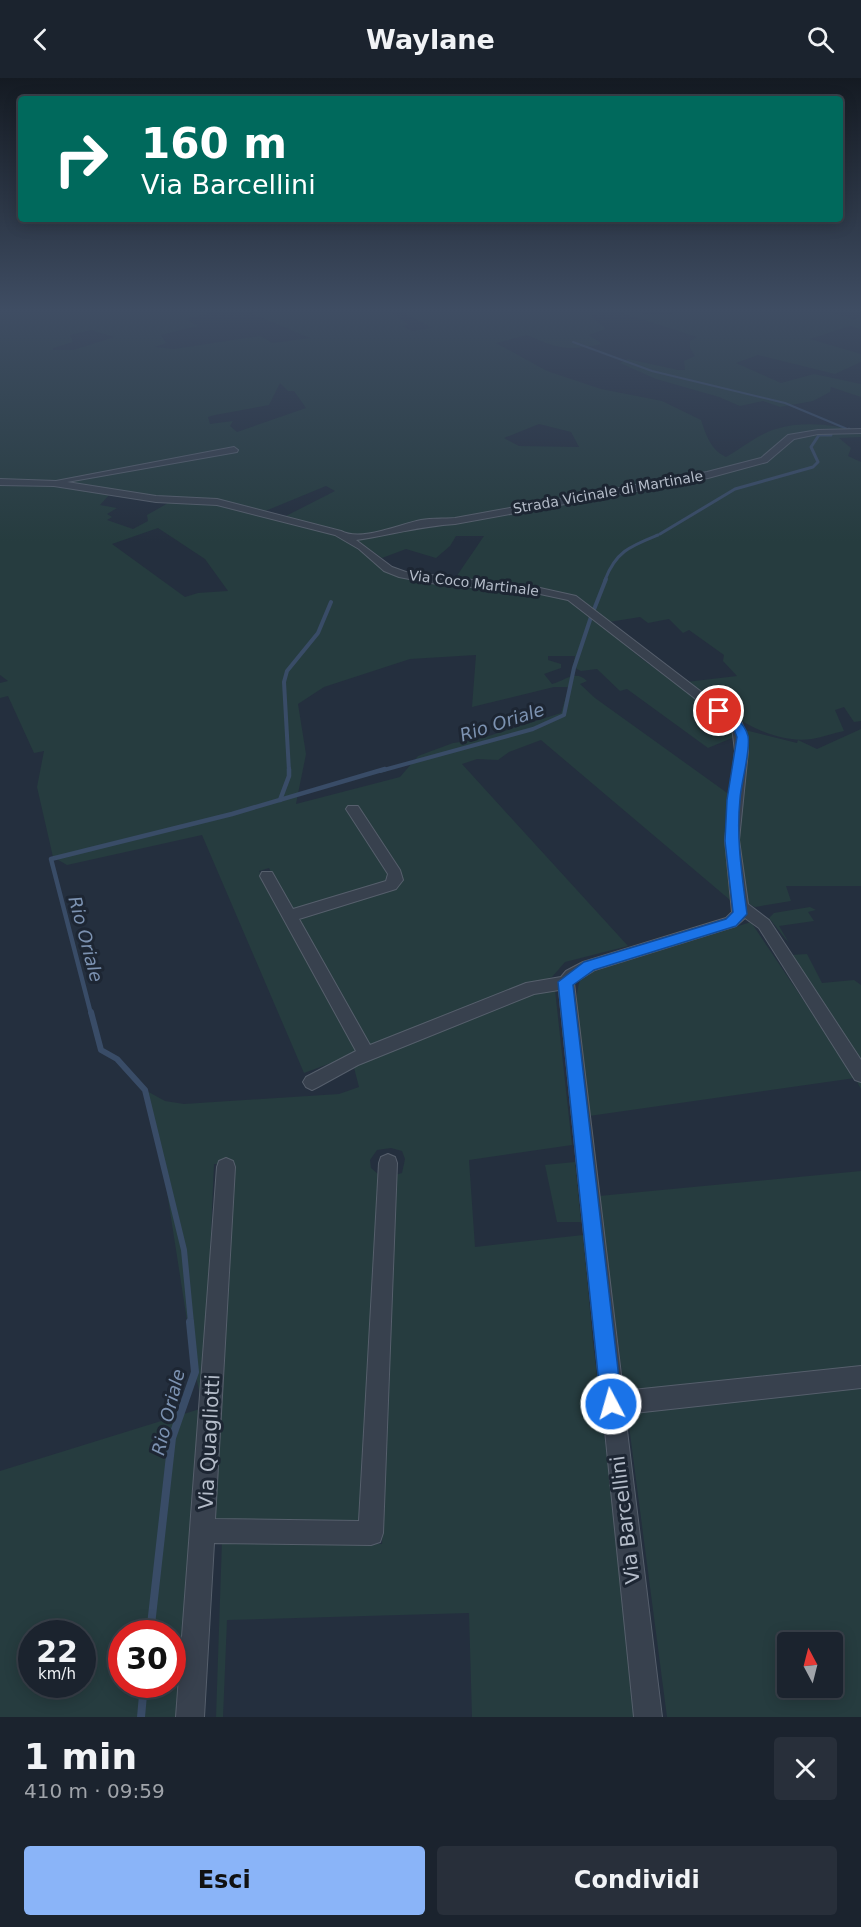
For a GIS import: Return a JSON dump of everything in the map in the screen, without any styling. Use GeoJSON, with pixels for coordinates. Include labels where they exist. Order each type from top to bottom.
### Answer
{"type":"FeatureCollection","features":[{"type":"Feature","properties":{"kind":"street","name":"Strada Vicinale di Martinale"},"geometry":{"type":"LineString","coordinates":[[347,538],[387,533],[422,524],[708,475],[764,460],[791,437],[818,432],[861,431]]}},
{"type":"Feature","properties":{"kind":"street"},"geometry":{"type":"LineString","coordinates":[[54,483],[120,468],[234,450]]}},
{"type":"Feature","properties":{"kind":"street","name":"Via Coco Martinale"},"geometry":{"type":"LineString","coordinates":[[0,482],[54,483],[156,499],[217,502],[338,533],[362,547],[388,569],[403,575],[430,580],[540,591],[572,598],[738,726],[742,737],[742,750],[734,800],[732,841],[741,907]]}},
{"type":"Feature","properties":{"kind":"street"},"geometry":{"type":"LineString","coordinates":[[290,916],[391,885],[396,880],[395,874],[353,809]]}},
{"type":"Feature","properties":{"kind":"street"},"geometry":{"type":"LineString","coordinates":[[267,876],[367,1055]]}},
{"type":"Feature","properties":{"kind":"street"},"geometry":{"type":"LineString","coordinates":[[312,1082],[367,1055],[532,987],[566,982],[589,966],[731,922],[740,914],[741,907],[764,924],[861,1075]]}},
{"type":"Feature","properties":{"kind":"street","name":"Via Barcellini"},"geometry":{"type":"LineString","coordinates":[[566,982],[611,1404],[648,1717]]}},
{"type":"Feature","properties":{"kind":"street"},"geometry":{"type":"LineString","coordinates":[[204,1531],[371,1533],[388,1163]]}},
{"type":"Feature","properties":{"kind":"street","name":"Via Quagliotti"},"geometry":{"type":"LineString","coordinates":[[190,1717],[204,1531],[225,1167]]}},
{"type":"Feature","properties":{"kind":"street"},"geometry":{"type":"LineString","coordinates":[[611,1404],[861,1377]]}},
{"type":"Feature","properties":{"kind":"green space"},"geometry":{"type":"Polygon","coordinates":[[[0,388],[277,388],[269,405],[208,417],[210,424],[233,421],[230,426],[237,432],[306,408],[294,391],[285,388],[599,388],[662,401],[701,420],[713,446],[726,457],[763,434],[797,425],[841,427],[861,433],[861,437],[839,438],[851,448],[848,456],[861,462],[861,721],[854,722],[844,707],[835,710],[844,731],[812,739],[777,736],[744,722],[686,682],[737,676],[723,661],[724,655],[689,630],[683,633],[669,619],[648,623],[640,617],[609,622],[574,597],[554,590],[454,580],[484,536],[456,536],[450,546],[436,558],[406,549],[382,558],[349,535],[282,518],[335,491],[326,486],[263,512],[249,507],[0,481],[0,388]],[[539,424],[504,438],[519,446],[579,447],[571,432],[539,424]]]}},
{"type":"Feature","properties":{"kind":"green space"},"geometry":{"type":"Polygon","coordinates":[[[689,388],[831,388],[830,392],[813,401],[780,407],[763,401],[740,406],[689,388]]]}},
{"type":"Feature","properties":{"kind":"green space"},"geometry":{"type":"Polygon","coordinates":[[[835,388],[861,388],[861,397],[835,388]]]}},
{"type":"Feature","properties":{"kind":"green space"},"geometry":{"type":"Polygon","coordinates":[[[0,484],[52,484],[110,494],[100,505],[117,508],[107,514],[112,517],[107,520],[133,529],[148,521],[147,515],[168,503],[214,503],[337,534],[387,570],[565,598],[575,602],[642,659],[721,716],[735,732],[732,738],[708,748],[627,689],[620,691],[597,669],[581,671],[573,667],[575,656],[548,656],[548,660],[561,664],[561,668],[544,674],[552,684],[574,676],[583,678],[587,681],[580,684],[595,698],[730,795],[725,824],[730,900],[541,740],[509,752],[498,760],[477,759],[462,764],[628,946],[565,962],[552,977],[372,1048],[294,919],[269,868],[259,871],[361,1052],[304,1073],[202,835],[67,865],[53,857],[37,787],[44,751],[34,753],[8,696],[0,698],[0,683],[8,681],[0,675],[0,484]],[[158,528],[112,544],[185,597],[198,593],[228,591],[205,559],[158,528]],[[476,655],[410,659],[324,687],[298,704],[306,754],[296,804],[400,777],[418,756],[453,743],[476,740],[561,713],[569,687],[554,687],[472,707],[476,655]]]}},
{"type":"Feature","properties":{"kind":"green space"},"geometry":{"type":"Polygon","coordinates":[[[861,729],[861,886],[786,886],[791,901],[755,907],[744,901],[734,843],[745,730],[797,743],[798,740],[817,749],[861,729]]]}},
{"type":"Feature","properties":{"kind":"green space"},"geometry":{"type":"Polygon","coordinates":[[[810,907],[816,910],[808,912],[814,921],[779,926],[789,943],[769,918],[774,913],[810,907]]]}},
{"type":"Feature","properties":{"kind":"green space"},"geometry":{"type":"Polygon","coordinates":[[[751,922],[855,1077],[861,1075],[861,1089],[855,1078],[589,1116],[577,1026],[577,991],[581,978],[595,971],[751,922]]]}},
{"type":"Feature","properties":{"kind":"green space"},"geometry":{"type":"Polygon","coordinates":[[[807,954],[822,983],[854,980],[861,985],[861,1068],[790,955],[807,954]]]}},
{"type":"Feature","properties":{"kind":"green space"},"geometry":{"type":"Polygon","coordinates":[[[544,990],[555,990],[572,1145],[469,1160],[475,1247],[583,1235],[593,1343],[639,1717],[472,1717],[469,1613],[227,1620],[223,1717],[216,1717],[222,1540],[382,1544],[395,1175],[402,1173],[405,1159],[402,1151],[391,1148],[377,1150],[370,1160],[371,1168],[378,1174],[359,1522],[215,1520],[235,1164],[214,1164],[198,1530],[186,1632],[186,1620],[108,1620],[108,1698],[143,1698],[141,1717],[0,1717],[0,1471],[203,1408],[195,1372],[160,1147],[145,1090],[165,1101],[184,1104],[339,1094],[359,1087],[352,1060],[544,990]]]}},
{"type":"Feature","properties":{"kind":"green space"},"geometry":{"type":"Polygon","coordinates":[[[575,1162],[581,1222],[557,1222],[545,1165],[575,1162]]]}},
{"type":"Feature","properties":{"kind":"green space"},"geometry":{"type":"Polygon","coordinates":[[[861,1171],[861,1717],[667,1717],[599,1196],[861,1171]]]}},
{"type":"Feature","properties":{"kind":"green space"},"geometry":{"type":"Polygon","coordinates":[[[144,1698],[178,1698],[176,1717],[142,1717],[144,1698]]]}},
{"type":"Feature","properties":{"kind":"waterway","name":"Rio Oriale"},"geometry":{"type":"LineString","coordinates":[[725,388],[785,403],[850,430]]}},
{"type":"Feature","properties":{"kind":"waterway","name":"Rio Oriale"},"geometry":{"type":"LineString","coordinates":[[660,534],[735,489],[813,467],[818,462],[811,447],[819,435],[831,435]]}},
{"type":"Feature","properties":{"kind":"waterway","name":"Rio Oriale"},"geometry":{"type":"LineString","coordinates":[[605,580],[619,556],[658,535]]}},
{"type":"Feature","properties":{"kind":"waterway","name":"Rio Oriale"},"geometry":{"type":"LineString","coordinates":[[593,612],[606,579]]}},
{"type":"Feature","properties":{"kind":"waterway"},"geometry":{"type":"LineString","coordinates":[[289,771],[284,682],[287,671],[318,633],[331,602]]}},
{"type":"Feature","properties":{"kind":"waterway","name":"Rio Oriale"},"geometry":{"type":"LineString","coordinates":[[380,771],[533,729],[564,715],[574,668],[592,614]]}},
{"type":"Feature","properties":{"kind":"waterway","name":"Rio Oriale"},"geometry":{"type":"LineString","coordinates":[[280,800],[385,769]]}},
{"type":"Feature","properties":{"kind":"waterway"},"geometry":{"type":"LineString","coordinates":[[280,800],[289,771]]}},
{"type":"Feature","properties":{"kind":"waterway","name":"Rio Oriale"},"geometry":{"type":"LineString","coordinates":[[91,1014],[51,859],[280,800]]}},
{"type":"Feature","properties":{"kind":"waterway","name":"Rio Oriale"},"geometry":{"type":"LineString","coordinates":[[91,1012],[101,1050],[117,1059],[145,1090],[184,1250],[191,1323]]}},
{"type":"Feature","properties":{"kind":"waterway","name":"Rio Oriale"},"geometry":{"type":"LineString","coordinates":[[152,1620],[172,1438],[195,1372],[190,1322]]}},
{"type":"Feature","properties":{"kind":"waterway","name":"Rio Oriale"},"geometry":{"type":"LineString","coordinates":[[141,1717],[143,1698]]}},
{"type":"Feature","properties":{"kind":"route"},"geometry":{"type":"LineString","coordinates":[[611,1404],[566,982],[572,975],[589,966],[731,922],[740,914],[732,841],[734,800],[742,737],[738,726],[719,711]]}}]}
